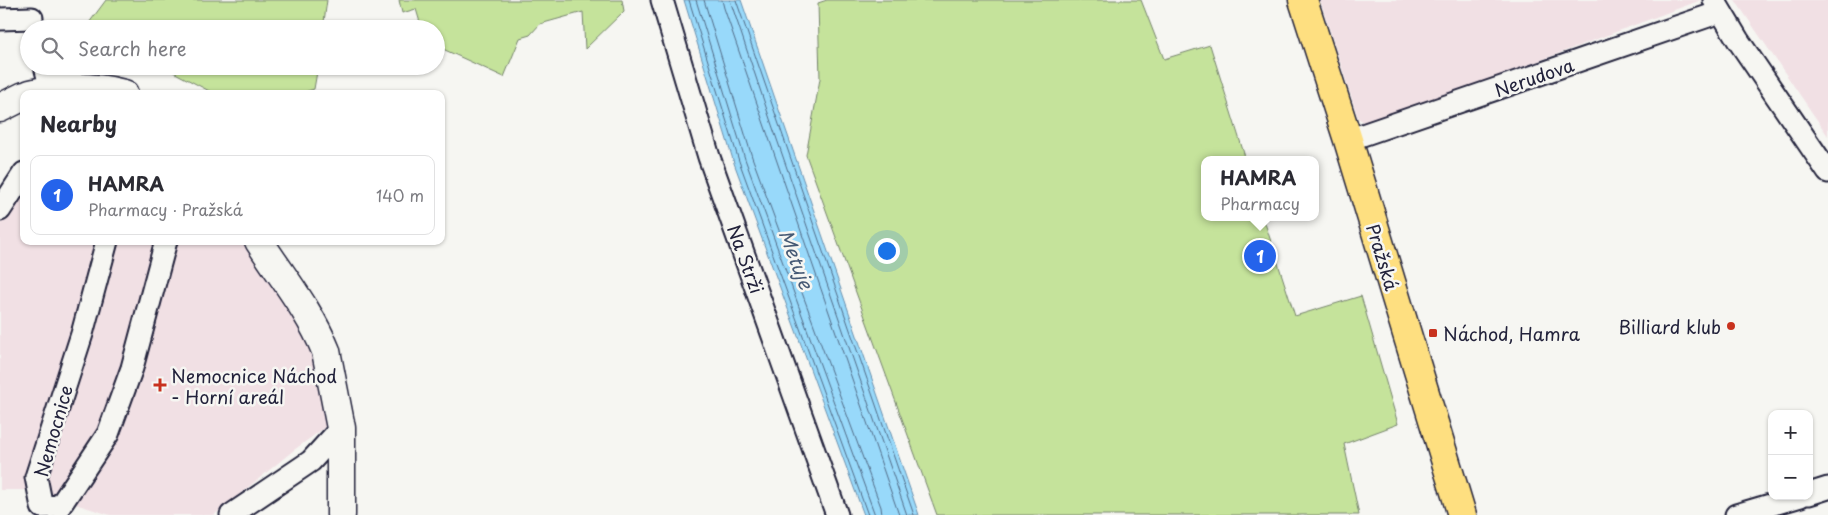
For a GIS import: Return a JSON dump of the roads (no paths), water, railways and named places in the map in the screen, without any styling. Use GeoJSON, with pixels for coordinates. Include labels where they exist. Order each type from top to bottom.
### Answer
{"type":"FeatureCollection","features":[{"type":"Feature","properties":{"kind":"main road","name":"Pražská"},"geometry":{"type":"LineString","coordinates":[[1303,0],[1348,140],[1462,515]]}},
{"type":"Feature","properties":{"kind":"street","name":"Na Strži"},"geometry":{"type":"LineString","coordinates":[[662,0],[709,157],[837,515]]}},
{"type":"Feature","properties":{"kind":"street","name":"Nerudova"},"geometry":{"type":"LineString","coordinates":[[1348,140],[1717,6]]}},
{"type":"Feature","properties":{"kind":"street"},"geometry":{"type":"LineString","coordinates":[[1717,6],[1828,172]]}},
{"type":"Feature","properties":{"kind":"street"},"geometry":{"type":"LineString","coordinates":[[0,19],[35,16]]}},
{"type":"Feature","properties":{"kind":"street"},"geometry":{"type":"LineString","coordinates":[[45,86],[103,90]]}},
{"type":"Feature","properties":{"kind":"street"},"geometry":{"type":"LineString","coordinates":[[0,108],[20,98]]}},
{"type":"Feature","properties":{"kind":"street"},"geometry":{"type":"LineString","coordinates":[[0,210],[20,179]]}},
{"type":"Feature","properties":{"kind":"street","name":"Nemocnice"},"geometry":{"type":"LineString","coordinates":[[106,245],[82,334],[36,477],[42,507],[60,506],[108,434],[132,368],[165,245]]}},
{"type":"Feature","properties":{"kind":"street"},"geometry":{"type":"LineString","coordinates":[[262,245],[298,299],[321,339],[329,361],[341,428],[341,515]]}},
{"type":"Feature","properties":{"kind":"street"},"geometry":{"type":"LineString","coordinates":[[232,515],[311,461],[341,428]]}},
{"type":"Feature","properties":{"kind":"street"},"geometry":{"type":"LineString","coordinates":[[1813,493],[1828,488]]}},
{"type":"Feature","properties":{"kind":"street"},"geometry":{"type":"LineString","coordinates":[[1736,515],[1787,500]]}},
{"type":"Feature","properties":{"kind":"water","name":"Metuje"},"geometry":{"type":"Polygon","coordinates":[[[684,0],[741,0],[919,515],[864,515],[734,163],[684,0]]]}},
{"type":"Feature","properties":{"kind":"place","name":"HAMRA"},"geometry":{"type":"Point","coordinates":[1260,256]}},
{"type":"Feature","properties":{"kind":"place","name":"Billiard klub"},"geometry":{"type":"Point","coordinates":[1731,326]}},
{"type":"Feature","properties":{"kind":"place","name":"Náchod, Hamra"},"geometry":{"type":"Point","coordinates":[1433,333]}},
{"type":"Feature","properties":{"kind":"place","name":"Nemocnice Náchod - Horní areál"},"geometry":{"type":"Point","coordinates":[160,385]}}]}
